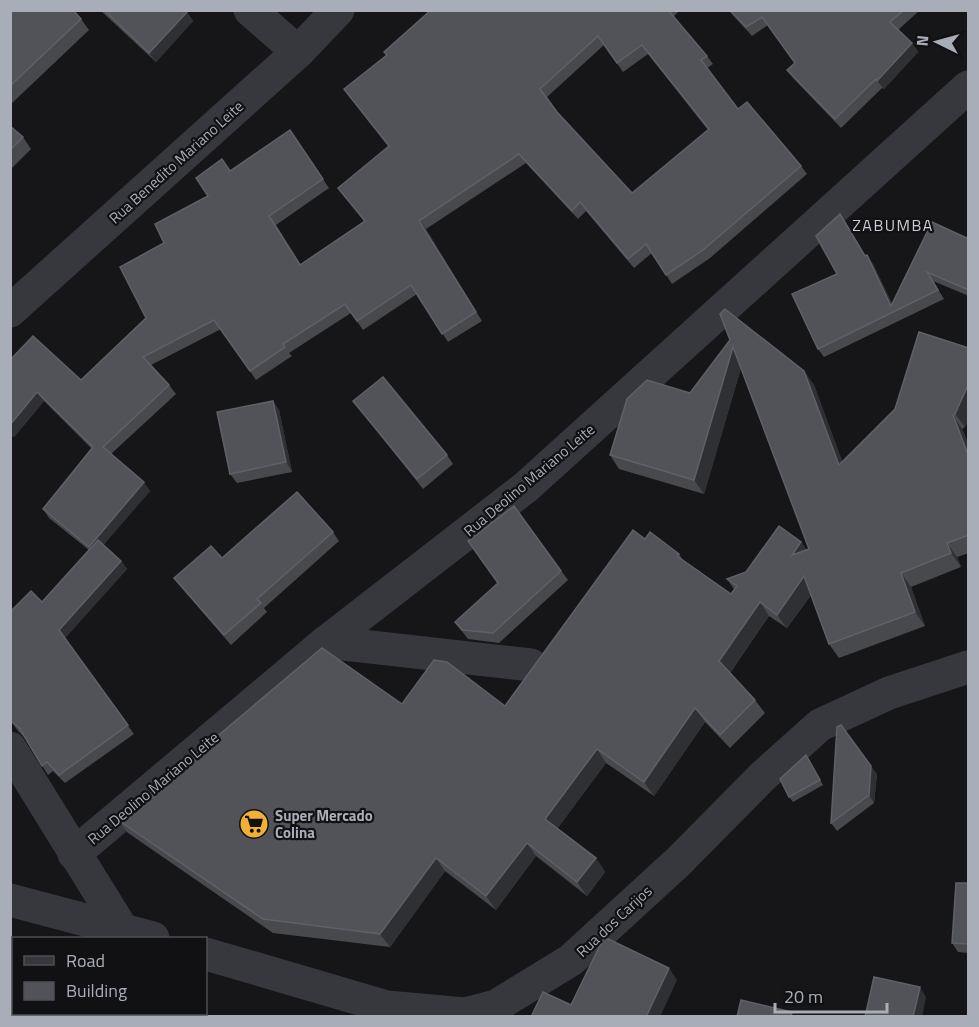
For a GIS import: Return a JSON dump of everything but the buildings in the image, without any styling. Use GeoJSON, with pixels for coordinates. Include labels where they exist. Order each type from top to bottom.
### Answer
{"type":"FeatureCollection","features":[{"type":"Feature","properties":{"kind":"street"},"geometry":{"type":"LineString","coordinates":[[250,10],[298,52]]}},
{"type":"Feature","properties":{"kind":"street","name":"Rua Benedito Mariano Leite"},"geometry":{"type":"LineString","coordinates":[[10,311],[298,52],[338,10]]}},
{"type":"Feature","properties":{"kind":"street","name":"Rua Deolino Mariano Leite"},"geometry":{"type":"LineString","coordinates":[[75,854],[326,642],[526,487],[969,87]]}},
{"type":"Feature","properties":{"kind":"street"},"geometry":{"type":"LineString","coordinates":[[326,642],[531,665]]}},
{"type":"Feature","properties":{"kind":"street","name":"Rua dos Carijos"},"geometry":{"type":"LineString","coordinates":[[207,954],[396,1012],[465,1014],[496,1006],[571,960],[678,862],[762,777],[820,725],[889,693],[969,667]]}},
{"type":"Feature","properties":{"kind":"street"},"geometry":{"type":"LineString","coordinates":[[10,748],[122,929]]}},
{"type":"Feature","properties":{"kind":"street"},"geometry":{"type":"LineString","coordinates":[[10,900],[147,937]]}},
{"type":"Feature","properties":{"kind":"place","name":"Super Mercado Colina"},"geometry":{"type":"Point","coordinates":[254,824]}},
{"type":"Feature","properties":{"kind":"district","name":"ZABUMBA"},"geometry":{"type":"Point","coordinates":[893,225]}}]}
